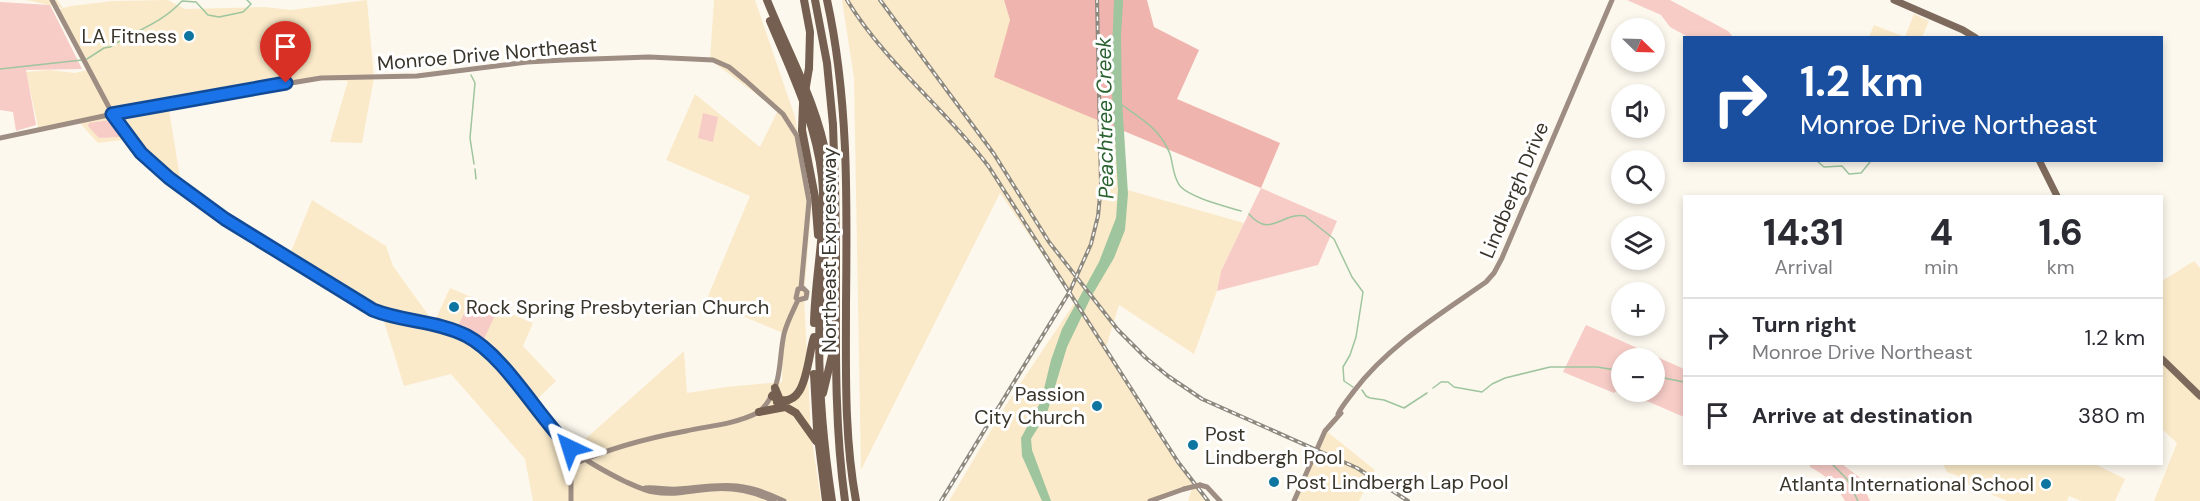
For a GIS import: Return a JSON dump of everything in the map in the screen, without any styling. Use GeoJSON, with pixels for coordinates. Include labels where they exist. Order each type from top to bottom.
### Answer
{"type":"FeatureCollection","features":[{"type":"Feature","properties":{"kind":"highway"},"geometry":{"type":"LineString","coordinates":[[762,0],[817,144],[823,194],[819,287]]}},
{"type":"Feature","properties":{"kind":"highway"},"geometry":{"type":"LineString","coordinates":[[766,0],[820,121],[831,163],[838,226],[837,329],[821,409]]}},
{"type":"Feature","properties":{"kind":"highway"},"geometry":{"type":"LineString","coordinates":[[804,0],[810,32],[809,68],[803,104],[802,130],[815,197],[820,244]]}},
{"type":"Feature","properties":{"kind":"highway","name":"Northeast Expressway"},"geometry":{"type":"LineString","coordinates":[[815,0],[827,63],[832,125],[836,231],[836,389],[843,501]]}},
{"type":"Feature","properties":{"kind":"highway","name":"Northeast Expressway"},"geometry":{"type":"LineString","coordinates":[[827,0],[840,75],[846,139],[846,412],[856,501]]}},
{"type":"Feature","properties":{"kind":"highway"},"geometry":{"type":"LineString","coordinates":[[1894,0],[1958,27],[1973,36]]}},
{"type":"Feature","properties":{"kind":"highway"},"geometry":{"type":"LineString","coordinates":[[805,86],[822,138],[829,177],[829,232],[819,287],[814,337],[814,391],[826,501]]}},
{"type":"Feature","properties":{"kind":"highway"},"geometry":{"type":"LineString","coordinates":[[2040,162],[2056,195]]}},
{"type":"Feature","properties":{"kind":"highway"},"geometry":{"type":"LineString","coordinates":[[817,304],[821,409],[832,501]]}},
{"type":"Feature","properties":{"kind":"highway"},"geometry":{"type":"LineString","coordinates":[[759,412],[783,404],[798,392],[814,337]]}},
{"type":"Feature","properties":{"kind":"highway"},"geometry":{"type":"LineString","coordinates":[[2163,360],[2200,396]]}},
{"type":"Feature","properties":{"kind":"highway"},"geometry":{"type":"LineString","coordinates":[[772,394],[799,416],[819,448]]}},
{"type":"Feature","properties":{"kind":"highway"},"geometry":{"type":"LineString","coordinates":[[772,394],[783,404]]}},
{"type":"Feature","properties":{"kind":"highway"},"geometry":{"type":"LineString","coordinates":[[828,476],[843,501]]}},
{"type":"Feature","properties":{"kind":"main road"},"geometry":{"type":"LineString","coordinates":[[52,0],[112,114],[141,153],[159,171],[247,233],[373,310],[457,332],[480,344],[564,441],[580,455],[626,482],[645,488],[675,490],[711,485],[734,485],[760,490],[784,501]]}},
{"type":"Feature","properties":{"kind":"main road","name":"Lindbergh Drive"},"geometry":{"type":"LineString","coordinates":[[1294,501],[1324,431],[1366,377],[1400,343],[1486,282],[1494,273],[1612,0]]}},
{"type":"Feature","properties":{"kind":"main road","name":"Monroe Drive Northeast"},"geometry":{"type":"LineString","coordinates":[[0,138],[112,114],[321,78],[415,76],[549,61],[649,57],[713,60],[735,71],[783,114],[797,136],[809,201],[801,288],[805,289],[807,294],[804,300],[798,300],[784,334],[781,370],[772,394],[759,412]]}},
{"type":"Feature","properties":{"kind":"main road"},"geometry":{"type":"LineString","coordinates":[[570,465],[580,455],[601,453],[682,431],[728,423],[759,412]]}},
{"type":"Feature","properties":{"kind":"main road"},"geometry":{"type":"LineString","coordinates":[[564,441],[570,465],[568,476],[571,501]]}},
{"type":"Feature","properties":{"kind":"main road"},"geometry":{"type":"LineString","coordinates":[[599,467],[598,460],[601,453]]}},
{"type":"Feature","properties":{"kind":"main road"},"geometry":{"type":"LineString","coordinates":[[570,465],[580,455]]}},
{"type":"Feature","properties":{"kind":"main road"},"geometry":{"type":"LineString","coordinates":[[1150,501],[1168,493],[1200,485],[1207,487],[1220,501]]}},
{"type":"Feature","properties":{"kind":"main road"},"geometry":{"type":"LineString","coordinates":[[645,488],[651,492],[675,494],[733,489],[759,494],[774,501]]}},
{"type":"Feature","properties":{"kind":"shaded area"},"geometry":{"type":"Polygon","coordinates":[[[27,0],[57,0],[63,8],[113,1],[168,0],[185,9],[265,7],[291,10],[367,0],[374,78],[362,143],[330,142],[348,81],[315,78],[168,104],[182,189],[152,165],[130,139],[98,143],[78,121],[39,131],[26,72],[49,70],[75,73],[87,70],[57,11],[62,8],[27,0]]]}},
{"type":"Feature","properties":{"kind":"shaded area"},"geometry":{"type":"Polygon","coordinates":[[[714,0],[755,0],[795,117],[811,211],[804,297],[811,433],[821,501],[533,501],[525,459],[451,374],[404,386],[381,312],[353,300],[288,259],[312,200],[386,246],[393,266],[434,323],[450,288],[533,323],[523,346],[556,381],[531,405],[573,450],[684,351],[687,393],[782,382],[783,333],[706,301],[750,196],[666,160],[695,94],[760,147],[778,110],[710,60],[714,0]]]}},
{"type":"Feature","properties":{"kind":"shaded area"},"geometry":{"type":"Polygon","coordinates":[[[842,0],[1004,0],[1010,20],[1116,128],[1124,189],[1244,223],[1221,271],[1217,291],[1194,354],[1119,305],[1106,347],[1193,484],[1211,501],[1188,501],[1193,485],[1157,501],[949,501],[1006,405],[1075,302],[1000,193],[861,470],[854,78],[842,0]]]}},
{"type":"Feature","properties":{"kind":"shaded area"},"geometry":{"type":"Polygon","coordinates":[[[1004,0],[1147,0],[1154,27],[1199,50],[1177,99],[1280,143],[1261,188],[994,77],[1010,20],[1004,0]]]}},
{"type":"Feature","properties":{"kind":"shaded area"},"geometry":{"type":"Polygon","coordinates":[[[1114,0],[1123,0],[1122,100],[1128,194],[1125,230],[1114,258],[1091,297],[1067,347],[1047,413],[1031,439],[1032,450],[1051,501],[1042,501],[1022,456],[1021,438],[1041,401],[1051,360],[1062,329],[1099,262],[1116,218],[1118,190],[1111,76],[1114,0]]]}},
{"type":"Feature","properties":{"kind":"shaded area"},"geometry":{"type":"Polygon","coordinates":[[[1627,0],[1670,0],[1728,31],[1732,36],[1686,36],[1670,27],[1663,18],[1627,0]]]}},
{"type":"Feature","properties":{"kind":"shaded area"},"geometry":{"type":"Polygon","coordinates":[[[0,2],[50,5],[82,69],[26,70],[36,125],[16,131],[13,112],[0,110],[0,2]]]}},
{"type":"Feature","properties":{"kind":"shaded area"},"geometry":{"type":"Polygon","coordinates":[[[1914,14],[1929,21],[1922,36],[1905,36],[1914,14]]]}},
{"type":"Feature","properties":{"kind":"shaded area"},"geometry":{"type":"Polygon","coordinates":[[[1874,25],[1902,36],[1869,36],[1874,25]]]}},
{"type":"Feature","properties":{"kind":"shaded area"},"geometry":{"type":"Polygon","coordinates":[[[703,113],[718,117],[713,142],[698,138],[703,113]]]}},
{"type":"Feature","properties":{"kind":"shaded area"},"geometry":{"type":"Polygon","coordinates":[[[109,120],[120,133],[119,137],[99,138],[88,126],[89,123],[109,120]]]}},
{"type":"Feature","properties":{"kind":"shaded area"},"geometry":{"type":"Polygon","coordinates":[[[1261,188],[1337,221],[1318,265],[1217,291],[1221,271],[1261,188]]]}},
{"type":"Feature","properties":{"kind":"shaded area"},"geometry":{"type":"Polygon","coordinates":[[[2194,261],[2200,268],[2200,501],[2154,501],[2177,443],[2163,430],[2163,280],[2194,261]]]}},
{"type":"Feature","properties":{"kind":"shaded area"},"geometry":{"type":"Polygon","coordinates":[[[471,299],[497,311],[484,339],[458,326],[471,299]]]}},
{"type":"Feature","properties":{"kind":"shaded area"},"geometry":{"type":"Polygon","coordinates":[[[1586,325],[1637,348],[1611,348],[1611,392],[1563,372],[1586,325]]]}},
{"type":"Feature","properties":{"kind":"shaded area"},"geometry":{"type":"Polygon","coordinates":[[[1665,360],[1683,369],[1683,417],[1649,402],[1665,402],[1665,360]]]}},
{"type":"Feature","properties":{"kind":"shaded area"},"geometry":{"type":"Polygon","coordinates":[[[1325,430],[1375,470],[1359,501],[1301,501],[1296,498],[1325,430]]]}},
{"type":"Feature","properties":{"kind":"shaded area"},"geometry":{"type":"Polygon","coordinates":[[[1810,465],[1843,465],[1859,477],[1870,501],[1845,501],[1830,481],[1810,465]]]}},
{"type":"Feature","properties":{"kind":"shaded area","name":"Atlanta International School"},"geometry":{"type":"Polygon","coordinates":[[[1944,465],[2097,465],[2125,479],[2115,501],[2081,501],[2069,496],[2067,501],[2007,501],[1969,485],[1966,479],[1947,472],[1944,465]]]}},
{"type":"Feature","properties":{"kind":"waterway"},"geometry":{"type":"LineString","coordinates":[[87,59],[166,16],[182,1],[196,2],[208,15],[219,17],[243,12],[251,4],[247,0]]}},
{"type":"Feature","properties":{"kind":"waterway"},"geometry":{"type":"LineString","coordinates":[[462,52],[467,65]]}},
{"type":"Feature","properties":{"kind":"waterway"},"geometry":{"type":"LineString","coordinates":[[0,69],[82,60]]}},
{"type":"Feature","properties":{"kind":"waterway"},"geometry":{"type":"LineString","coordinates":[[471,75],[475,83],[470,138],[474,164]]}},
{"type":"Feature","properties":{"kind":"waterway","name":"Peachtree Creek"},"geometry":{"type":"LineString","coordinates":[[1122,105],[1137,115],[1162,138],[1170,154],[1180,186],[1200,198],[1241,211]]}},
{"type":"Feature","properties":{"kind":"waterway"},"geometry":{"type":"LineString","coordinates":[[1818,162],[1824,167],[1842,166],[1849,174],[1861,173],[1870,162]]}},
{"type":"Feature","properties":{"kind":"waterway"},"geometry":{"type":"LineString","coordinates":[[475,169],[476,179]]}},
{"type":"Feature","properties":{"kind":"waterway"},"geometry":{"type":"LineString","coordinates":[[1249,214],[1256,221],[1270,225],[1297,216],[1305,216],[1334,239],[1352,277],[1363,292],[1356,337],[1343,367],[1344,381],[1353,387]]}},
{"type":"Feature","properties":{"kind":"waterway"},"geometry":{"type":"LineString","coordinates":[[1433,388],[1441,382],[1448,382],[1454,387],[1482,392],[1505,378],[1550,367],[1611,369]]}},
{"type":"Feature","properties":{"kind":"waterway"},"geometry":{"type":"LineString","coordinates":[[1665,378],[1683,382]]}},
{"type":"Feature","properties":{"kind":"waterway"},"geometry":{"type":"LineString","coordinates":[[1362,390],[1370,398],[1384,400],[1404,408],[1427,393]]}},
{"type":"Feature","properties":{"kind":"waterway"},"geometry":{"type":"LineString","coordinates":[[1833,465],[1847,479],[1858,501]]}},
{"type":"Feature","properties":{"kind":"railway"},"geometry":{"type":"LineString","coordinates":[[847,0],[879,44],[972,145],[989,167],[1178,462],[1208,501]]}},
{"type":"Feature","properties":{"kind":"railway"},"geometry":{"type":"LineString","coordinates":[[880,0],[994,154],[1049,242],[1118,330],[1146,358],[1202,399],[1357,468],[1408,501]]}},
{"type":"Feature","properties":{"kind":"railway"},"geometry":{"type":"LineString","coordinates":[[941,501],[1070,291],[1091,244],[1098,216],[1101,185],[1097,0]]}},
{"type":"Feature","properties":{"kind":"place","name":"LA Fitness"},"geometry":{"type":"Point","coordinates":[189,36]}},
{"type":"Feature","properties":{"kind":"place","name":"Rock Spring Presbyterian Church"},"geometry":{"type":"Point","coordinates":[454,307]}},
{"type":"Feature","properties":{"kind":"place","name":"Passion City Church"},"geometry":{"type":"Point","coordinates":[1097,406]}},
{"type":"Feature","properties":{"kind":"place","name":"Post Lindbergh Pool"},"geometry":{"type":"Point","coordinates":[1193,445]}},
{"type":"Feature","properties":{"kind":"place","name":"Post Lindbergh Lap Pool"},"geometry":{"type":"Point","coordinates":[1274,482]}},
{"type":"Feature","properties":{"kind":"place","name":"Atlanta International School"},"geometry":{"type":"Point","coordinates":[2046,484]}},
{"type":"Feature","properties":{"kind":"route"},"geometry":{"type":"LineString","coordinates":[[286,83],[112,114],[141,153],[159,171],[206,206],[358,303],[394,317],[457,332],[480,344],[570,448]]}}]}
